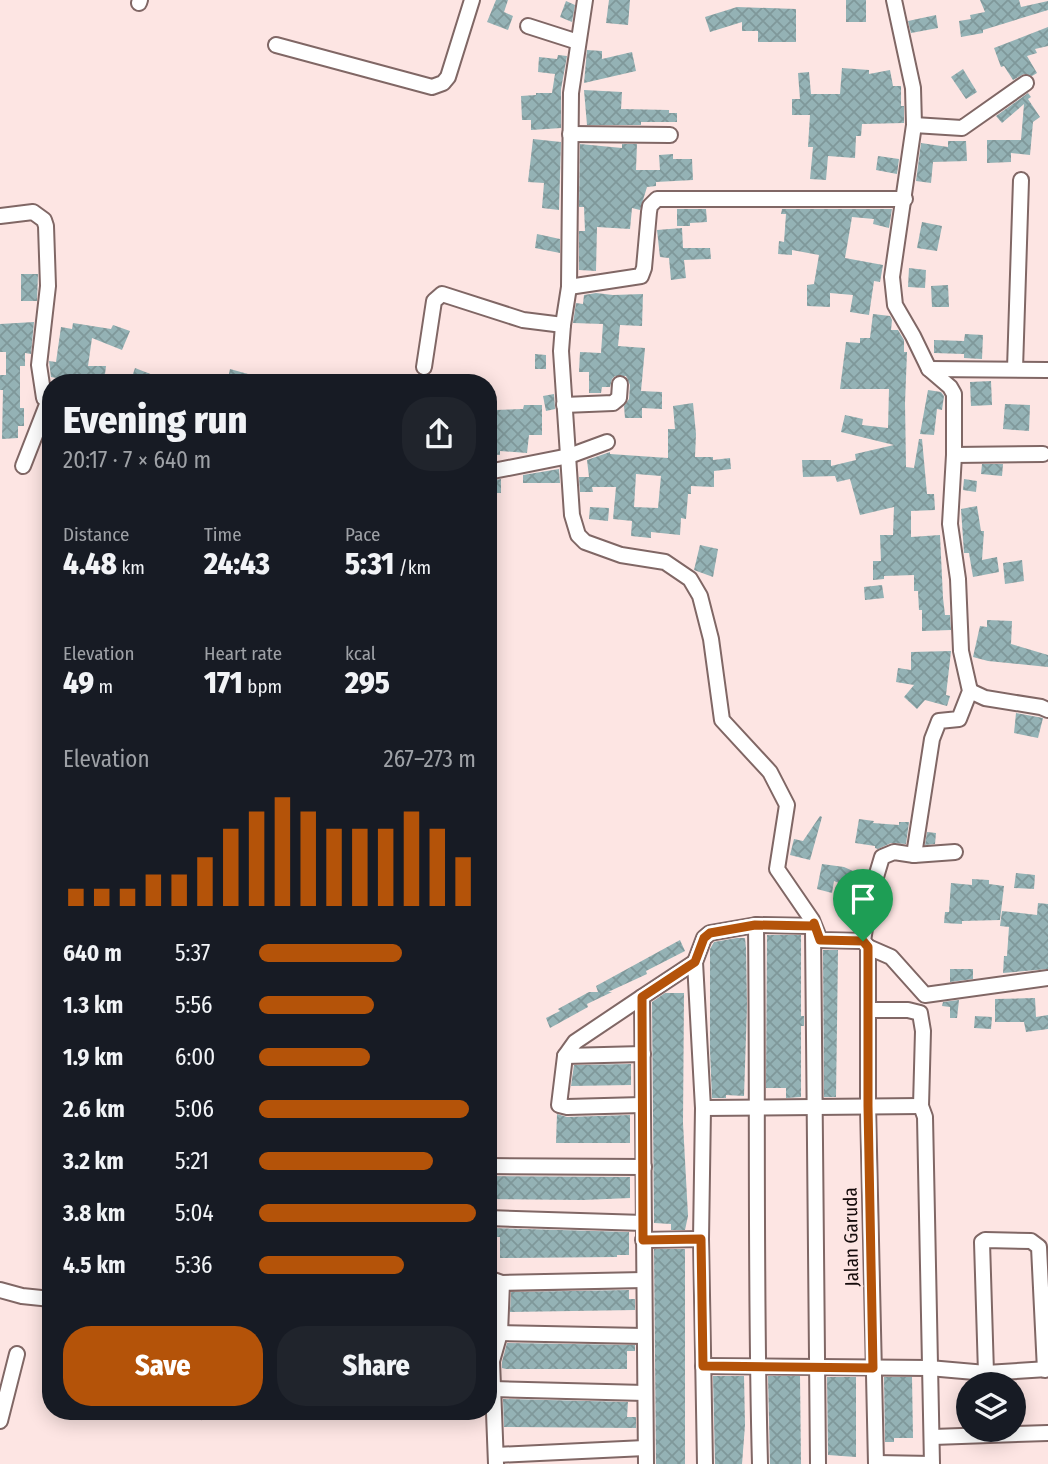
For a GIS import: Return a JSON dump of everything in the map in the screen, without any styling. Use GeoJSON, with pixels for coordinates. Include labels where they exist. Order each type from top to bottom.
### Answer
{"type":"FeatureCollection","features":[{"type":"Feature","properties":{"kind":"street"},"geometry":{"type":"LineString","coordinates":[[276,45],[432,87],[438,86],[448,77],[472,0]]}},
{"type":"Feature","properties":{"kind":"street"},"geometry":{"type":"LineString","coordinates":[[585,0],[571,93],[569,287],[562,325],[561,351],[572,515],[578,535],[585,542],[621,555],[665,562],[691,579],[700,596],[711,639],[722,720],[770,772],[787,805],[777,869],[820,940],[866,944],[891,957],[925,995],[1048,978]]}},
{"type":"Feature","properties":{"kind":"street"},"geometry":{"type":"LineString","coordinates":[[894,0],[913,88],[914,125],[892,277],[895,305],[929,369],[950,387],[954,394],[950,524],[958,579],[961,651],[970,691],[959,719],[939,721],[932,739],[914,855],[955,852]]}},
{"type":"Feature","properties":{"kind":"street"},"geometry":{"type":"LineString","coordinates":[[528,26],[578,42]]}},
{"type":"Feature","properties":{"kind":"street"},"geometry":{"type":"LineString","coordinates":[[914,125],[962,128],[1026,83]]}},
{"type":"Feature","properties":{"kind":"street"},"geometry":{"type":"LineString","coordinates":[[570,134],[670,135]]}},
{"type":"Feature","properties":{"kind":"street"},"geometry":{"type":"LineString","coordinates":[[1015,369],[1021,180]]}},
{"type":"Feature","properties":{"kind":"street"},"geometry":{"type":"LineString","coordinates":[[569,287],[641,276],[650,206],[657,200],[905,199]]}},
{"type":"Feature","properties":{"kind":"street"},"geometry":{"type":"LineString","coordinates":[[0,216],[33,212],[44,220],[46,226],[48,286],[39,365],[42,385]]}},
{"type":"Feature","properties":{"kind":"street"},"geometry":{"type":"LineString","coordinates":[[424,367],[434,301],[442,294],[523,320],[562,325]]}},
{"type":"Feature","properties":{"kind":"street"},"geometry":{"type":"LineString","coordinates":[[929,369],[1048,370]]}},
{"type":"Feature","properties":{"kind":"street"},"geometry":{"type":"LineString","coordinates":[[564,405],[613,403],[620,398],[620,384]]}},
{"type":"Feature","properties":{"kind":"street"},"geometry":{"type":"LineString","coordinates":[[23,466],[42,420]]}},
{"type":"Feature","properties":{"kind":"street"},"geometry":{"type":"LineString","coordinates":[[497,470],[569,456],[607,442]]}},
{"type":"Feature","properties":{"kind":"street"},"geometry":{"type":"LineString","coordinates":[[954,455],[1042,454]]}},
{"type":"Feature","properties":{"kind":"street"},"geometry":{"type":"LineString","coordinates":[[970,691],[985,698],[1048,710]]}},
{"type":"Feature","properties":{"kind":"street","name":"Jalan Garuda"},"geometry":{"type":"LineString","coordinates":[[876,1464],[866,944],[870,897],[882,857],[894,852],[914,855]]}},
{"type":"Feature","properties":{"kind":"street"},"geometry":{"type":"LineString","coordinates":[[705,1464],[701,1239],[703,1108],[695,962],[704,938],[710,933],[755,925],[813,925]]}},
{"type":"Feature","properties":{"kind":"street"},"geometry":{"type":"LineString","coordinates":[[755,925],[760,1464]]}},
{"type":"Feature","properties":{"kind":"street"},"geometry":{"type":"LineString","coordinates":[[813,925],[818,1464]]}},
{"type":"Feature","properties":{"kind":"street"},"geometry":{"type":"LineString","coordinates":[[642,1105],[559,1105],[565,1056],[575,1042],[695,962]]}},
{"type":"Feature","properties":{"kind":"street"},"geometry":{"type":"LineString","coordinates":[[642,997],[646,1464]]}},
{"type":"Feature","properties":{"kind":"street"},"geometry":{"type":"LineString","coordinates":[[868,1010],[908,1010],[920,1013],[923,1031],[920,1106],[925,1117],[929,1368],[933,1437],[932,1464],[876,1464]]}},
{"type":"Feature","properties":{"kind":"street"},"geometry":{"type":"LineString","coordinates":[[565,1056],[643,1054]]}},
{"type":"Feature","properties":{"kind":"street"},"geometry":{"type":"LineString","coordinates":[[703,1108],[920,1106]]}},
{"type":"Feature","properties":{"kind":"street"},"geometry":{"type":"LineString","coordinates":[[497,1166],[645,1167]]}},
{"type":"Feature","properties":{"kind":"street"},"geometry":{"type":"LineString","coordinates":[[497,1218],[644,1223]]}},
{"type":"Feature","properties":{"kind":"street"},"geometry":{"type":"LineString","coordinates":[[643,1240],[701,1239]]}},
{"type":"Feature","properties":{"kind":"street"},"geometry":{"type":"LineString","coordinates":[[986,1372],[982,1242],[1031,1241],[1039,1247],[1046,1370],[1006,1372]]}},
{"type":"Feature","properties":{"kind":"street"},"geometry":{"type":"LineString","coordinates":[[497,1281],[644,1280]]}},
{"type":"Feature","properties":{"kind":"street"},"geometry":{"type":"LineString","coordinates":[[0,1290],[42,1298]]}},
{"type":"Feature","properties":{"kind":"street"},"geometry":{"type":"LineString","coordinates":[[497,1302],[500,1333],[497,1344]]}},
{"type":"Feature","properties":{"kind":"street"},"geometry":{"type":"LineString","coordinates":[[500,1333],[644,1336]]}},
{"type":"Feature","properties":{"kind":"street"},"geometry":{"type":"LineString","coordinates":[[0,1421],[17,1354]]}},
{"type":"Feature","properties":{"kind":"street"},"geometry":{"type":"LineString","coordinates":[[703,1366],[929,1368],[975,1372]]}},
{"type":"Feature","properties":{"kind":"street"},"geometry":{"type":"LineString","coordinates":[[497,1389],[645,1393]]}},
{"type":"Feature","properties":{"kind":"street"},"geometry":{"type":"LineString","coordinates":[[494,1420],[496,1459],[645,1448]]}},
{"type":"Feature","properties":{"kind":"street"},"geometry":{"type":"LineString","coordinates":[[933,1437],[1048,1433]]}},
{"type":"Feature","properties":{"kind":"building"},"geometry":{"type":"Polygon","coordinates":[[[496,0],[508,0],[504,12],[513,16],[508,30],[487,22],[496,0]]]}},
{"type":"Feature","properties":{"kind":"building"},"geometry":{"type":"Polygon","coordinates":[[[609,0],[630,0],[628,25],[606,23],[609,0]]]}},
{"type":"Feature","properties":{"kind":"building"},"geometry":{"type":"Polygon","coordinates":[[[846,0],[866,0],[866,22],[846,22],[846,0]]]}},
{"type":"Feature","properties":{"kind":"building"},"geometry":{"type":"Polygon","coordinates":[[[980,0],[1019,0],[1021,7],[1048,1],[1048,10],[983,30],[983,33],[961,37],[959,21],[985,12],[980,0]]]}},
{"type":"Feature","properties":{"kind":"building"},"geometry":{"type":"Polygon","coordinates":[[[566,1],[575,5],[572,22],[560,17],[566,1]]]}},
{"type":"Feature","properties":{"kind":"building"},"geometry":{"type":"Polygon","coordinates":[[[737,7],[796,9],[796,42],[758,42],[758,31],[742,31],[742,22],[710,32],[705,17],[737,7]]]}},
{"type":"Feature","properties":{"kind":"building"},"geometry":{"type":"Polygon","coordinates":[[[936,15],[938,28],[911,33],[908,21],[936,15]]]}},
{"type":"Feature","properties":{"kind":"building"},"geometry":{"type":"Polygon","coordinates":[[[1048,27],[1048,46],[1035,49],[1037,53],[1027,56],[1037,73],[1032,76],[1024,74],[1013,80],[1004,66],[1001,67],[994,48],[1048,27]]]}},
{"type":"Feature","properties":{"kind":"building"},"geometry":{"type":"Polygon","coordinates":[[[587,50],[602,51],[602,59],[632,52],[636,71],[584,83],[587,50]]]}},
{"type":"Feature","properties":{"kind":"building"},"geometry":{"type":"Polygon","coordinates":[[[558,55],[567,56],[561,89],[561,128],[531,130],[531,120],[522,120],[521,96],[552,93],[555,74],[538,72],[539,57],[557,59],[558,55]]]}},
{"type":"Feature","properties":{"kind":"building"},"geometry":{"type":"Polygon","coordinates":[[[842,68],[869,70],[869,74],[890,70],[893,86],[901,86],[904,123],[862,124],[861,136],[856,136],[855,158],[828,156],[826,180],[810,179],[813,147],[808,147],[810,115],[792,115],[792,99],[800,99],[798,73],[809,72],[811,94],[840,94],[842,68]]]}},
{"type":"Feature","properties":{"kind":"building"},"geometry":{"type":"Polygon","coordinates":[[[963,69],[977,92],[966,99],[951,77],[963,69]]]}},
{"type":"Feature","properties":{"kind":"building"},"geometry":{"type":"Polygon","coordinates":[[[584,90],[622,92],[621,109],[669,110],[669,113],[677,113],[677,122],[587,125],[584,90]]]}},
{"type":"Feature","properties":{"kind":"building"},"geometry":{"type":"Polygon","coordinates":[[[1028,93],[1031,97],[1028,99],[1040,117],[1033,122],[1030,155],[1011,153],[1011,162],[987,163],[987,140],[1021,140],[1024,104],[1002,123],[996,116],[1028,93]]]}},
{"type":"Feature","properties":{"kind":"building"},"geometry":{"type":"Polygon","coordinates":[[[533,139],[561,142],[559,210],[542,208],[544,183],[528,182],[533,139]]]}},
{"type":"Feature","properties":{"kind":"building"},"geometry":{"type":"Polygon","coordinates":[[[948,141],[966,141],[967,161],[933,162],[931,183],[916,181],[921,143],[948,147],[948,141]]]}},
{"type":"Feature","properties":{"kind":"building"},"geometry":{"type":"Polygon","coordinates":[[[580,144],[622,148],[622,144],[637,144],[636,170],[660,170],[659,155],[673,154],[673,159],[692,159],[693,180],[656,182],[656,186],[647,187],[640,210],[632,208],[630,229],[597,227],[596,271],[579,270],[579,231],[585,231],[584,207],[579,207],[580,144]]]}},
{"type":"Feature","properties":{"kind":"building"},"geometry":{"type":"Polygon","coordinates":[[[878,156],[899,159],[897,174],[876,170],[878,156]]]}},
{"type":"Feature","properties":{"kind":"building"},"geometry":{"type":"Polygon","coordinates":[[[677,209],[706,209],[707,222],[677,226],[677,209]]]}},
{"type":"Feature","properties":{"kind":"building"},"geometry":{"type":"Polygon","coordinates":[[[782,209],[892,209],[889,228],[873,224],[874,219],[852,217],[845,258],[883,265],[880,282],[874,281],[869,315],[850,312],[853,295],[830,293],[830,307],[807,306],[807,285],[814,284],[819,255],[792,250],[792,255],[778,254],[779,241],[784,242],[786,214],[781,214],[782,209]]]}},
{"type":"Feature","properties":{"kind":"building"},"geometry":{"type":"Polygon","coordinates":[[[922,222],[942,226],[937,251],[917,248],[922,222]]]}},
{"type":"Feature","properties":{"kind":"building"},"geometry":{"type":"Polygon","coordinates":[[[682,228],[683,248],[710,248],[711,259],[684,260],[686,278],[671,280],[669,258],[660,257],[657,230],[682,228]]]}},
{"type":"Feature","properties":{"kind":"building"},"geometry":{"type":"Polygon","coordinates":[[[537,234],[560,239],[560,253],[535,248],[537,234]]]}},
{"type":"Feature","properties":{"kind":"building"},"geometry":{"type":"Polygon","coordinates":[[[909,268],[926,270],[925,288],[908,287],[909,268]]]}},
{"type":"Feature","properties":{"kind":"building"},"geometry":{"type":"Polygon","coordinates":[[[21,274],[38,274],[37,301],[21,301],[21,274]]]}},
{"type":"Feature","properties":{"kind":"building"},"geometry":{"type":"Polygon","coordinates":[[[948,285],[949,307],[932,307],[931,286],[948,285]]]}},
{"type":"Feature","properties":{"kind":"building"},"geometry":{"type":"Polygon","coordinates":[[[643,294],[642,326],[620,325],[618,346],[645,348],[641,391],[662,392],[662,409],[642,408],[642,418],[625,418],[624,406],[629,399],[630,385],[626,376],[615,376],[610,387],[602,387],[601,393],[589,393],[589,372],[579,372],[580,352],[601,353],[603,324],[573,323],[576,303],[583,304],[584,295],[643,294]]]}},
{"type":"Feature","properties":{"kind":"building"},"geometry":{"type":"Polygon","coordinates":[[[873,314],[890,316],[891,330],[898,330],[904,340],[904,352],[907,352],[906,467],[914,468],[919,439],[922,439],[927,494],[934,494],[935,510],[911,511],[911,537],[940,535],[943,598],[945,615],[950,615],[951,630],[922,631],[922,610],[919,610],[918,591],[914,591],[914,575],[884,576],[884,579],[873,580],[873,561],[881,561],[880,535],[893,535],[894,507],[860,515],[850,479],[837,482],[835,476],[803,477],[802,460],[831,460],[831,466],[856,460],[855,454],[894,445],[841,432],[845,415],[863,419],[862,425],[888,428],[889,389],[840,389],[846,342],[860,343],[860,338],[870,338],[873,314]]]}},
{"type":"Feature","properties":{"kind":"building"},"geometry":{"type":"Polygon","coordinates":[[[34,322],[31,354],[25,353],[25,366],[20,366],[20,408],[24,408],[24,426],[18,426],[18,438],[2,439],[3,390],[0,390],[0,375],[6,375],[6,352],[0,352],[0,324],[34,322]]]}},
{"type":"Feature","properties":{"kind":"building"},"geometry":{"type":"Polygon","coordinates":[[[73,323],[111,329],[113,325],[130,331],[122,350],[92,338],[88,366],[106,366],[105,374],[51,374],[49,361],[56,362],[61,327],[72,329],[73,323]]]}},
{"type":"Feature","properties":{"kind":"building"},"geometry":{"type":"Polygon","coordinates":[[[965,334],[983,335],[982,359],[964,358],[964,354],[934,353],[934,340],[964,341],[965,334]]]}},
{"type":"Feature","properties":{"kind":"building"},"geometry":{"type":"Polygon","coordinates":[[[535,354],[546,355],[546,369],[535,369],[535,354]]]}},
{"type":"Feature","properties":{"kind":"building"},"geometry":{"type":"Polygon","coordinates":[[[135,368],[150,374],[133,374],[135,368]]]}},
{"type":"Feature","properties":{"kind":"building"},"geometry":{"type":"Polygon","coordinates":[[[230,369],[248,374],[229,374],[230,369]]]}},
{"type":"Feature","properties":{"kind":"building"},"geometry":{"type":"Polygon","coordinates":[[[991,381],[992,405],[971,406],[970,382],[991,381]]]}},
{"type":"Feature","properties":{"kind":"building"},"geometry":{"type":"Polygon","coordinates":[[[928,390],[941,392],[944,396],[942,410],[937,409],[934,435],[920,434],[928,390]]]}},
{"type":"Feature","properties":{"kind":"building"},"geometry":{"type":"Polygon","coordinates":[[[554,394],[555,409],[546,411],[543,396],[554,394]]]}},
{"type":"Feature","properties":{"kind":"building"},"geometry":{"type":"Polygon","coordinates":[[[693,403],[695,457],[713,457],[713,460],[730,458],[731,469],[714,471],[714,487],[691,486],[686,519],[681,518],[680,535],[651,532],[651,538],[631,536],[632,521],[613,519],[616,487],[592,487],[593,492],[580,492],[579,477],[589,477],[587,460],[610,452],[668,458],[668,429],[675,429],[673,406],[693,403]],[[636,474],[634,507],[658,508],[661,476],[636,474]]]}},
{"type":"Feature","properties":{"kind":"building"},"geometry":{"type":"Polygon","coordinates":[[[1005,404],[1030,405],[1029,431],[1003,429],[1005,404]]]}},
{"type":"Feature","properties":{"kind":"building"},"geometry":{"type":"Polygon","coordinates":[[[524,405],[542,405],[542,435],[529,435],[527,453],[500,451],[500,455],[497,455],[497,410],[523,409],[524,405]]]}},
{"type":"Feature","properties":{"kind":"building"},"geometry":{"type":"Polygon","coordinates":[[[982,464],[1003,464],[1002,476],[981,474],[982,464]]]}},
{"type":"Feature","properties":{"kind":"building"},"geometry":{"type":"Polygon","coordinates":[[[559,469],[560,483],[523,483],[523,475],[559,469]]]}},
{"type":"Feature","properties":{"kind":"building"},"geometry":{"type":"Polygon","coordinates":[[[501,479],[501,493],[497,493],[497,480],[501,479]]]}},
{"type":"Feature","properties":{"kind":"building"},"geometry":{"type":"Polygon","coordinates":[[[964,479],[977,481],[976,492],[963,490],[964,479]]]}},
{"type":"Feature","properties":{"kind":"building"},"geometry":{"type":"Polygon","coordinates":[[[977,506],[981,531],[984,531],[982,560],[997,557],[999,572],[973,577],[969,553],[964,553],[961,509],[977,506]]]}},
{"type":"Feature","properties":{"kind":"building"},"geometry":{"type":"Polygon","coordinates":[[[590,507],[609,508],[608,521],[589,519],[590,507]]]}},
{"type":"Feature","properties":{"kind":"building"},"geometry":{"type":"Polygon","coordinates":[[[700,545],[718,549],[713,577],[694,570],[700,545]]]}},
{"type":"Feature","properties":{"kind":"building"},"geometry":{"type":"Polygon","coordinates":[[[1022,560],[1024,581],[1005,584],[1003,563],[1022,560]]]}},
{"type":"Feature","properties":{"kind":"building"},"geometry":{"type":"Polygon","coordinates":[[[882,585],[884,598],[865,600],[864,587],[882,585]]]}},
{"type":"Feature","properties":{"kind":"building"},"geometry":{"type":"Polygon","coordinates":[[[987,620],[1012,621],[1011,644],[1048,655],[1048,667],[973,657],[980,626],[987,627],[987,620]]]}},
{"type":"Feature","properties":{"kind":"building"},"geometry":{"type":"Polygon","coordinates":[[[951,651],[946,695],[950,696],[947,706],[925,700],[917,709],[904,697],[914,685],[896,682],[898,668],[911,670],[911,652],[951,651]]]}},
{"type":"Feature","properties":{"kind":"building"},"geometry":{"type":"Polygon","coordinates":[[[1016,713],[1043,718],[1038,738],[1014,733],[1016,713]]]}},
{"type":"Feature","properties":{"kind":"building"},"geometry":{"type":"Polygon","coordinates":[[[820,816],[822,817],[810,860],[790,855],[794,839],[803,841],[820,816]]]}},
{"type":"Feature","properties":{"kind":"building"},"geometry":{"type":"Polygon","coordinates":[[[859,819],[899,825],[899,822],[909,822],[906,844],[891,843],[878,849],[875,846],[855,843],[859,819]]]}},
{"type":"Feature","properties":{"kind":"building"},"geometry":{"type":"Polygon","coordinates":[[[927,832],[936,833],[935,844],[925,845],[927,832]]]}},
{"type":"Feature","properties":{"kind":"building"},"geometry":{"type":"Polygon","coordinates":[[[822,864],[844,867],[862,875],[856,890],[834,881],[832,893],[817,889],[822,864]]]}},
{"type":"Feature","properties":{"kind":"building"},"geometry":{"type":"Polygon","coordinates":[[[1016,873],[1035,875],[1034,889],[1014,888],[1016,873]]]}},
{"type":"Feature","properties":{"kind":"building"},"geometry":{"type":"Polygon","coordinates":[[[972,879],[989,880],[989,884],[1004,886],[1000,920],[944,923],[945,912],[949,912],[951,883],[972,885],[972,879]]]}},
{"type":"Feature","properties":{"kind":"building"},"geometry":{"type":"Polygon","coordinates":[[[1038,903],[1048,904],[1048,969],[1003,973],[1009,927],[1000,926],[1002,911],[1037,915],[1038,903]]]}},
{"type":"Feature","properties":{"kind":"building"},"geometry":{"type":"Polygon","coordinates":[[[767,935],[801,935],[801,1016],[804,1016],[804,1026],[801,1026],[801,1097],[786,1098],[786,1088],[766,1088],[767,935]]]}},
{"type":"Feature","properties":{"kind":"building"},"geometry":{"type":"Polygon","coordinates":[[[745,938],[746,948],[744,1096],[726,1095],[726,1098],[712,1098],[710,949],[714,942],[745,938]]]}},
{"type":"Feature","properties":{"kind":"building"},"geometry":{"type":"Polygon","coordinates":[[[680,940],[685,951],[646,971],[647,974],[608,992],[612,992],[587,1004],[588,1007],[550,1028],[546,1018],[560,1011],[558,1009],[589,992],[598,992],[596,986],[680,940]]]}},
{"type":"Feature","properties":{"kind":"building"},"geometry":{"type":"Polygon","coordinates":[[[823,950],[838,950],[836,1097],[824,1097],[823,950]]]}},
{"type":"Feature","properties":{"kind":"building"},"geometry":{"type":"Polygon","coordinates":[[[950,969],[973,969],[973,979],[950,982],[950,969]]]}},
{"type":"Feature","properties":{"kind":"building"},"geometry":{"type":"Polygon","coordinates":[[[665,993],[684,993],[683,1123],[688,1216],[685,1230],[671,1230],[671,1224],[654,1223],[652,1002],[665,993]]]}},
{"type":"Feature","properties":{"kind":"building"},"geometry":{"type":"Polygon","coordinates":[[[1035,998],[1036,1017],[1048,1015],[1048,1029],[1026,1032],[1024,1022],[995,1022],[995,999],[1035,998]]]}},
{"type":"Feature","properties":{"kind":"building"},"geometry":{"type":"Polygon","coordinates":[[[959,1000],[957,1018],[950,1018],[950,1007],[942,1006],[943,1002],[959,1000]]]}},
{"type":"Feature","properties":{"kind":"building"},"geometry":{"type":"Polygon","coordinates":[[[975,1016],[992,1017],[991,1029],[974,1028],[975,1016]]]}},
{"type":"Feature","properties":{"kind":"building"},"geometry":{"type":"Polygon","coordinates":[[[631,1064],[631,1085],[571,1086],[574,1065],[631,1064]]]}},
{"type":"Feature","properties":{"kind":"building"},"geometry":{"type":"Polygon","coordinates":[[[557,1114],[567,1117],[630,1115],[630,1143],[556,1143],[557,1114]]]}},
{"type":"Feature","properties":{"kind":"building"},"geometry":{"type":"Polygon","coordinates":[[[497,1176],[630,1177],[630,1198],[497,1199],[497,1176]]]}},
{"type":"Feature","properties":{"kind":"building"},"geometry":{"type":"Polygon","coordinates":[[[497,1228],[629,1232],[629,1255],[500,1258],[500,1237],[497,1237],[497,1228]]]}},
{"type":"Feature","properties":{"kind":"building"},"geometry":{"type":"Polygon","coordinates":[[[654,1249],[685,1249],[685,1464],[656,1464],[654,1249]]]}},
{"type":"Feature","properties":{"kind":"building"},"geometry":{"type":"Polygon","coordinates":[[[629,1290],[629,1299],[635,1299],[635,1310],[510,1312],[511,1292],[629,1290]]]}},
{"type":"Feature","properties":{"kind":"building"},"geometry":{"type":"Polygon","coordinates":[[[507,1343],[635,1345],[635,1351],[627,1351],[627,1369],[506,1369],[502,1368],[502,1362],[507,1343]]]}},
{"type":"Feature","properties":{"kind":"building"},"geometry":{"type":"Polygon","coordinates":[[[713,1376],[744,1376],[745,1425],[742,1464],[715,1464],[713,1376]]]}},
{"type":"Feature","properties":{"kind":"building"},"geometry":{"type":"Polygon","coordinates":[[[768,1376],[800,1376],[801,1464],[770,1464],[768,1376]]]}},
{"type":"Feature","properties":{"kind":"building"},"geometry":{"type":"Polygon","coordinates":[[[827,1377],[856,1377],[856,1457],[828,1455],[827,1377]]]}},
{"type":"Feature","properties":{"kind":"building"},"geometry":{"type":"Polygon","coordinates":[[[884,1377],[912,1377],[913,1438],[894,1438],[894,1442],[885,1442],[884,1377]]]}},
{"type":"Feature","properties":{"kind":"building"},"geometry":{"type":"Polygon","coordinates":[[[503,1399],[628,1402],[627,1417],[636,1417],[636,1428],[504,1427],[503,1399]]]}},
{"type":"Feature","properties":{"kind":"route"},"geometry":{"type":"LineString","coordinates":[[814,923],[820,940],[863,941],[868,947],[873,1368],[703,1366],[701,1239],[643,1240],[645,1167],[642,997],[695,962],[704,938],[710,933],[755,925],[813,926],[814,923]]}}]}
